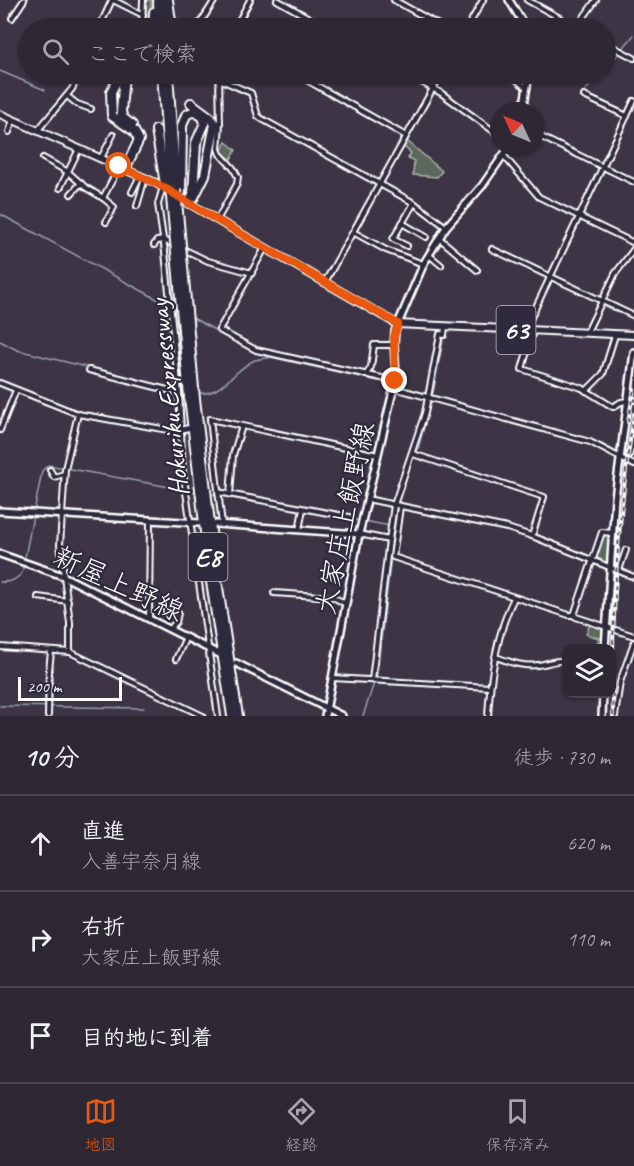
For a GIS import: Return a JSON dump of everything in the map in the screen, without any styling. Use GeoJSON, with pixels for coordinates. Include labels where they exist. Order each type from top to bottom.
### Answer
{"type":"FeatureCollection","features":[{"type":"Feature","properties":{"kind":"highway"},"geometry":{"type":"LineString","coordinates":[[154,18],[156,0]]}},
{"type":"Feature","properties":{"kind":"highway"},"geometry":{"type":"LineString","coordinates":[[156,0],[158,18]]}},
{"type":"Feature","properties":{"kind":"highway"},"geometry":{"type":"LineString","coordinates":[[164,0],[165,18]]}},
{"type":"Feature","properties":{"kind":"highway"},"geometry":{"type":"LineString","coordinates":[[168,0],[171,18]]}},
{"type":"Feature","properties":{"kind":"highway"},"geometry":{"type":"LineString","coordinates":[[116,84],[111,92],[111,114],[115,120],[134,131],[139,140],[122,168]]}},
{"type":"Feature","properties":{"kind":"highway","name":"Hokuriku Expressway"},"geometry":{"type":"LineString","coordinates":[[163,84],[208,560],[232,716]]}},
{"type":"Feature","properties":{"kind":"highway","name":"Hokuriku Expressway"},"geometry":{"type":"LineString","coordinates":[[168,84],[171,188]]}},
{"type":"Feature","properties":{"kind":"highway"},"geometry":{"type":"LineString","coordinates":[[189,203],[205,175],[215,129],[213,121],[193,103]]}},
{"type":"Feature","properties":{"kind":"highway"},"geometry":{"type":"LineString","coordinates":[[171,188],[182,126],[186,115],[194,111],[203,117],[205,123],[196,143],[193,194],[189,203]]}},
{"type":"Feature","properties":{"kind":"highway"},"geometry":{"type":"LineString","coordinates":[[156,130],[171,188],[179,257]]}},
{"type":"Feature","properties":{"kind":"highway","name":"Hokuriku Expressway"},"geometry":{"type":"LineString","coordinates":[[192,398],[238,716]]}},
{"type":"Feature","properties":{"kind":"main road"},"geometry":{"type":"LineString","coordinates":[[509,0],[520,18]]}},
{"type":"Feature","properties":{"kind":"main road"},"geometry":{"type":"LineString","coordinates":[[525,102],[528,84]]}},
{"type":"Feature","properties":{"kind":"main road","name":"63"},"geometry":{"type":"LineString","coordinates":[[0,115],[171,188],[189,203],[217,220],[398,324],[634,335]]}},
{"type":"Feature","properties":{"kind":"main road","name":"大家庄上飯野線"},"geometry":{"type":"LineString","coordinates":[[324,716],[359,534],[395,384],[394,345],[398,324],[423,264],[438,237],[482,186],[504,156]]}},
{"type":"Feature","properties":{"kind":"main road"},"geometry":{"type":"LineString","coordinates":[[605,644],[620,457],[634,352]]}},
{"type":"Feature","properties":{"kind":"main road"},"geometry":{"type":"LineString","coordinates":[[0,511],[200,523]]}},
{"type":"Feature","properties":{"kind":"main road"},"geometry":{"type":"LineString","coordinates":[[219,525],[359,534]]}},
{"type":"Feature","properties":{"kind":"main road","name":"新屋上野線"},"geometry":{"type":"LineString","coordinates":[[0,554],[63,576],[219,654]]}},
{"type":"Feature","properties":{"kind":"main road"},"geometry":{"type":"LineString","coordinates":[[236,663],[342,716]]}},
{"type":"Feature","properties":{"kind":"main road"},"geometry":{"type":"LineString","coordinates":[[602,716],[603,698]]}},
{"type":"Feature","properties":{"kind":"street"},"geometry":{"type":"LineString","coordinates":[[12,18],[24,0]]}},
{"type":"Feature","properties":{"kind":"street"},"geometry":{"type":"LineString","coordinates":[[104,18],[113,0],[143,15]]}},
{"type":"Feature","properties":{"kind":"street"},"geometry":{"type":"LineString","coordinates":[[143,0],[143,18]]}},
{"type":"Feature","properties":{"kind":"street"},"geometry":{"type":"LineString","coordinates":[[203,18],[215,0]]}},
{"type":"Feature","properties":{"kind":"street"},"geometry":{"type":"LineString","coordinates":[[240,18],[250,0]]}},
{"type":"Feature","properties":{"kind":"street"},"geometry":{"type":"LineString","coordinates":[[277,0],[309,18]]}},
{"type":"Feature","properties":{"kind":"street"},"geometry":{"type":"LineString","coordinates":[[393,0],[426,18]]}},
{"type":"Feature","properties":{"kind":"street"},"geometry":{"type":"LineString","coordinates":[[473,18],[483,0]]}},
{"type":"Feature","properties":{"kind":"street"},"geometry":{"type":"LineString","coordinates":[[527,0],[559,18]]}},
{"type":"Feature","properties":{"kind":"street"},"geometry":{"type":"LineString","coordinates":[[584,18],[596,0]]}},
{"type":"Feature","properties":{"kind":"street"},"geometry":{"type":"LineString","coordinates":[[616,49],[634,58]]}},
{"type":"Feature","properties":{"kind":"street"},"geometry":{"type":"LineString","coordinates":[[38,131],[67,96],[74,84]]}},
{"type":"Feature","properties":{"kind":"street"},"geometry":{"type":"LineString","coordinates":[[217,220],[237,184],[238,177],[218,148],[219,84]]}},
{"type":"Feature","properties":{"kind":"street"},"geometry":{"type":"LineString","coordinates":[[234,84],[251,93],[258,116],[262,119],[414,203],[446,227]]}},
{"type":"Feature","properties":{"kind":"street"},"geometry":{"type":"LineString","coordinates":[[314,84],[406,136]]}},
{"type":"Feature","properties":{"kind":"street"},"geometry":{"type":"LineString","coordinates":[[426,84],[490,129]]}},
{"type":"Feature","properties":{"kind":"street"},"geometry":{"type":"LineString","coordinates":[[325,283],[435,84]]}},
{"type":"Feature","properties":{"kind":"street"},"geometry":{"type":"LineString","coordinates":[[523,84],[528,88]]}},
{"type":"Feature","properties":{"kind":"street"},"geometry":{"type":"LineString","coordinates":[[67,96],[77,104],[91,109]]}},
{"type":"Feature","properties":{"kind":"street"},"geometry":{"type":"LineString","coordinates":[[584,96],[627,116]]}},
{"type":"Feature","properties":{"kind":"street"},"geometry":{"type":"LineString","coordinates":[[525,330],[634,101]]}},
{"type":"Feature","properties":{"kind":"street"},"geometry":{"type":"LineString","coordinates":[[9,132],[14,120]]}},
{"type":"Feature","properties":{"kind":"street"},"geometry":{"type":"LineString","coordinates":[[101,159],[113,135]]}},
{"type":"Feature","properties":{"kind":"street"},"geometry":{"type":"LineString","coordinates":[[544,138],[634,182]]}},
{"type":"Feature","properties":{"kind":"street"},"geometry":{"type":"LineString","coordinates":[[60,188],[79,149]]}},
{"type":"Feature","properties":{"kind":"street"},"geometry":{"type":"LineString","coordinates":[[504,156],[539,197],[634,243]]}},
{"type":"Feature","properties":{"kind":"street"},"geometry":{"type":"LineString","coordinates":[[44,159],[68,172],[114,207],[106,222]]}},
{"type":"Feature","properties":{"kind":"street"},"geometry":{"type":"LineString","coordinates":[[103,198],[122,168]]}},
{"type":"Feature","properties":{"kind":"street"},"geometry":{"type":"LineString","coordinates":[[132,192],[142,177]]}},
{"type":"Feature","properties":{"kind":"street"},"geometry":{"type":"LineString","coordinates":[[137,206],[142,177]]}},
{"type":"Feature","properties":{"kind":"street"},"geometry":{"type":"LineString","coordinates":[[71,194],[81,183]]}},
{"type":"Feature","properties":{"kind":"street"},"geometry":{"type":"LineString","coordinates":[[171,188],[158,204],[164,240],[179,393],[183,471],[218,716]]}},
{"type":"Feature","properties":{"kind":"street"},"geometry":{"type":"LineString","coordinates":[[407,246],[393,239],[414,203]]}},
{"type":"Feature","properties":{"kind":"street"},"geometry":{"type":"LineString","coordinates":[[402,223],[426,237]]}},
{"type":"Feature","properties":{"kind":"street"},"geometry":{"type":"LineString","coordinates":[[353,232],[386,250],[423,264]]}},
{"type":"Feature","properties":{"kind":"street"},"geometry":{"type":"LineString","coordinates":[[438,237],[477,270]]}},
{"type":"Feature","properties":{"kind":"street"},"geometry":{"type":"LineString","coordinates":[[154,245],[164,240],[208,261],[252,273]]}},
{"type":"Feature","properties":{"kind":"street"},"geometry":{"type":"LineString","coordinates":[[265,248],[219,330],[256,350],[365,375],[428,397],[590,442],[634,465]]}},
{"type":"Feature","properties":{"kind":"street"},"geometry":{"type":"LineString","coordinates":[[492,249],[634,316]]}},
{"type":"Feature","properties":{"kind":"street"},"geometry":{"type":"LineString","coordinates":[[588,332],[615,274],[634,249]]}},
{"type":"Feature","properties":{"kind":"street"},"geometry":{"type":"LineString","coordinates":[[429,254],[441,265]]}},
{"type":"Feature","properties":{"kind":"street"},"geometry":{"type":"LineString","coordinates":[[372,680],[394,505],[420,433],[440,334],[444,335],[445,327]]}},
{"type":"Feature","properties":{"kind":"street"},"geometry":{"type":"LineString","coordinates":[[533,330],[522,369],[586,391],[613,407],[626,400],[634,400]]}},
{"type":"Feature","properties":{"kind":"street"},"geometry":{"type":"LineString","coordinates":[[586,391],[603,374],[615,334]]}},
{"type":"Feature","properties":{"kind":"street"},"geometry":{"type":"LineString","coordinates":[[365,375],[371,368],[374,345],[394,345]]}},
{"type":"Feature","properties":{"kind":"street"},"geometry":{"type":"LineString","coordinates":[[89,370],[179,393]]}},
{"type":"Feature","properties":{"kind":"street"},"geometry":{"type":"LineString","coordinates":[[0,383],[78,414],[181,431],[189,428]]}},
{"type":"Feature","properties":{"kind":"street"},"geometry":{"type":"LineString","coordinates":[[0,430],[16,390]]}},
{"type":"Feature","properties":{"kind":"street"},"geometry":{"type":"LineString","coordinates":[[70,652],[68,601],[60,552],[61,515],[64,474],[78,414]]}},
{"type":"Feature","properties":{"kind":"street"},"geometry":{"type":"LineString","coordinates":[[219,525],[210,419],[378,455]]}},
{"type":"Feature","properties":{"kind":"street"},"geometry":{"type":"LineString","coordinates":[[230,495],[233,455],[242,426]]}},
{"type":"Feature","properties":{"kind":"street"},"geometry":{"type":"LineString","coordinates":[[630,456],[634,439]]}},
{"type":"Feature","properties":{"kind":"street"},"geometry":{"type":"LineString","coordinates":[[413,454],[544,497],[532,536]]}},
{"type":"Feature","properties":{"kind":"street"},"geometry":{"type":"LineString","coordinates":[[50,470],[54,477],[64,474]]}},
{"type":"Feature","properties":{"kind":"street"},"geometry":{"type":"LineString","coordinates":[[218,492],[350,517]]}},
{"type":"Feature","properties":{"kind":"street"},"geometry":{"type":"LineString","coordinates":[[367,499],[497,526],[532,536],[634,577]]}},
{"type":"Feature","properties":{"kind":"street"},"geometry":{"type":"LineString","coordinates":[[400,507],[393,557],[634,636]]}},
{"type":"Feature","properties":{"kind":"street"},"geometry":{"type":"LineString","coordinates":[[299,530],[303,509]]}},
{"type":"Feature","properties":{"kind":"street"},"geometry":{"type":"LineString","coordinates":[[149,619],[150,520]]}},
{"type":"Feature","properties":{"kind":"street"},"geometry":{"type":"LineString","coordinates":[[573,615],[602,532],[613,533]]}},
{"type":"Feature","properties":{"kind":"street"},"geometry":{"type":"LineString","coordinates":[[359,534],[389,540]]}},
{"type":"Feature","properties":{"kind":"street"},"geometry":{"type":"LineString","coordinates":[[619,570],[626,550]]}},
{"type":"Feature","properties":{"kind":"street"},"geometry":{"type":"LineString","coordinates":[[274,593],[333,597],[346,604]]}},
{"type":"Feature","properties":{"kind":"street"},"geometry":{"type":"LineString","coordinates":[[38,597],[68,601]]}},
{"type":"Feature","properties":{"kind":"street"},"geometry":{"type":"LineString","coordinates":[[488,716],[490,687],[496,657],[514,598]]}},
{"type":"Feature","properties":{"kind":"street"},"geometry":{"type":"LineString","coordinates":[[170,629],[176,622],[178,613]]}},
{"type":"Feature","properties":{"kind":"street"},"geometry":{"type":"LineString","coordinates":[[176,659],[186,638]]}},
{"type":"Feature","properties":{"kind":"street"},"geometry":{"type":"LineString","coordinates":[[615,716],[618,690],[634,642]]}},
{"type":"Feature","properties":{"kind":"street"},"geometry":{"type":"LineString","coordinates":[[0,647],[70,652],[203,716]]}},
{"type":"Feature","properties":{"kind":"street"},"geometry":{"type":"LineString","coordinates":[[48,716],[51,652]]}},
{"type":"Feature","properties":{"kind":"street"},"geometry":{"type":"LineString","coordinates":[[496,657],[524,666],[562,660]]}},
{"type":"Feature","properties":{"kind":"street"},"geometry":{"type":"LineString","coordinates":[[333,678],[490,687]]}},
{"type":"Feature","properties":{"kind":"green space"},"geometry":{"type":"Polygon","coordinates":[[[145,0],[151,0],[150,18],[144,18],[145,0]]]}},
{"type":"Feature","properties":{"kind":"green space"},"geometry":{"type":"Polygon","coordinates":[[[406,140],[442,171],[437,177],[413,175],[414,161],[408,158],[411,153],[403,146],[406,140]]]}},
{"type":"Feature","properties":{"kind":"green space"},"geometry":{"type":"Polygon","coordinates":[[[226,142],[236,150],[231,159],[221,152],[226,142]]]}},
{"type":"Feature","properties":{"kind":"green space"},"geometry":{"type":"Polygon","coordinates":[[[603,534],[609,535],[607,563],[596,557],[603,534]]]}},
{"type":"Feature","properties":{"kind":"green space"},"geometry":{"type":"Polygon","coordinates":[[[590,624],[602,628],[601,644],[597,644],[599,638],[586,634],[590,624]]]}},
{"type":"Feature","properties":{"kind":"waterway"},"geometry":{"type":"LineString","coordinates":[[623,48],[634,35]]}},
{"type":"Feature","properties":{"kind":"waterway"},"geometry":{"type":"LineString","coordinates":[[0,71],[18,79]]}},
{"type":"Feature","properties":{"kind":"waterway"},"geometry":{"type":"LineString","coordinates":[[31,84],[45,90]]}},
{"type":"Feature","properties":{"kind":"waterway"},"geometry":{"type":"LineString","coordinates":[[584,92],[591,84]]}},
{"type":"Feature","properties":{"kind":"waterway"},"geometry":{"type":"LineString","coordinates":[[0,214],[168,305]]}},
{"type":"Feature","properties":{"kind":"waterway"},"geometry":{"type":"LineString","coordinates":[[191,317],[253,351],[270,357],[392,384]]}},
{"type":"Feature","properties":{"kind":"waterway"},"geometry":{"type":"LineString","coordinates":[[0,341],[17,350],[184,391]]}},
{"type":"Feature","properties":{"kind":"waterway"},"geometry":{"type":"LineString","coordinates":[[433,393],[443,341]]}},
{"type":"Feature","properties":{"kind":"waterway"},"geometry":{"type":"LineString","coordinates":[[198,393],[214,391],[248,364],[255,360],[269,358]]}},
{"type":"Feature","properties":{"kind":"waterway"},"geometry":{"type":"LineString","coordinates":[[397,385],[598,442],[618,453]]}},
{"type":"Feature","properties":{"kind":"waterway"},"geometry":{"type":"LineString","coordinates":[[417,453],[431,401]]}},
{"type":"Feature","properties":{"kind":"waterway"},"geometry":{"type":"LineString","coordinates":[[622,456],[634,463]]}},
{"type":"Feature","properties":{"kind":"waterway"},"geometry":{"type":"LineString","coordinates":[[34,512],[42,471],[48,465],[197,492]]}},
{"type":"Feature","properties":{"kind":"waterway"},"geometry":{"type":"LineString","coordinates":[[211,494],[301,510]]}},
{"type":"Feature","properties":{"kind":"waterway"},"geometry":{"type":"LineString","coordinates":[[363,716],[377,674],[397,508]]}},
{"type":"Feature","properties":{"kind":"waterway"},"geometry":{"type":"LineString","coordinates":[[305,511],[333,516]]}},
{"type":"Feature","properties":{"kind":"waterway"},"geometry":{"type":"LineString","coordinates":[[0,582],[17,578],[22,573],[33,516]]}},
{"type":"Feature","properties":{"kind":"waterway"},"geometry":{"type":"LineString","coordinates":[[350,519],[360,521]]}},
{"type":"Feature","properties":{"kind":"waterway"},"geometry":{"type":"LineString","coordinates":[[364,521],[395,527]]}},
{"type":"Feature","properties":{"kind":"waterway"},"geometry":{"type":"LineString","coordinates":[[0,551],[24,560]]}},
{"type":"Feature","properties":{"kind":"waterway"},"geometry":{"type":"LineString","coordinates":[[0,706],[144,708]]}},
{"type":"Feature","properties":{"kind":"tunnel"},"geometry":{"type":"LineString","coordinates":[[197,425],[210,419]]}},
{"type":"Feature","properties":{"kind":"railway"},"geometry":{"type":"LineString","coordinates":[[628,422],[634,389]]}},
{"type":"Feature","properties":{"kind":"railway"},"geometry":{"type":"LineString","coordinates":[[613,716],[613,641],[617,565],[634,414]]}},
{"type":"Feature","properties":{"kind":"route"},"geometry":{"type":"LineString","coordinates":[[119,166],[163,187],[398,324],[394,337],[395,381]]}}]}
